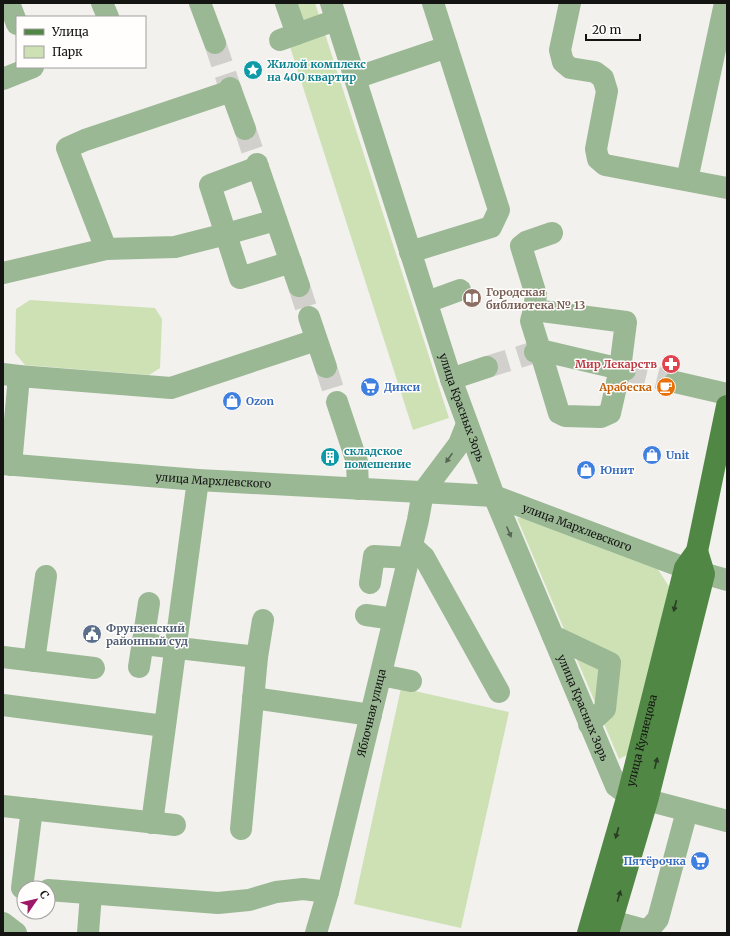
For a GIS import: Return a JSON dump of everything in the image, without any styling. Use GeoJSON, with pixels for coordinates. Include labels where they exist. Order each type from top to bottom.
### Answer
{"type":"FeatureCollection","features":[{"type":"Feature","properties":{"kind":"main road","name":"улица Кузнецова"},"geometry":{"type":"LineString","coordinates":[[610,927],[637,798],[695,564],[727,406]]}},
{"type":"Feature","properties":{"kind":"main road","name":"улица Кузнецова"},"geometry":{"type":"LineString","coordinates":[[588,933],[637,798]]}},
{"type":"Feature","properties":{"kind":"street"},"geometry":{"type":"LineString","coordinates":[[9,3],[16,21]]}},
{"type":"Feature","properties":{"kind":"street"},"geometry":{"type":"LineString","coordinates":[[102,3],[108,16]]}},
{"type":"Feature","properties":{"kind":"street"},"geometry":{"type":"LineString","coordinates":[[200,3],[214,43]]}},
{"type":"Feature","properties":{"kind":"street"},"geometry":{"type":"LineString","coordinates":[[286,3],[289,37],[334,12]]}},
{"type":"Feature","properties":{"kind":"street"},"geometry":{"type":"LineString","coordinates":[[410,252],[492,227],[499,210],[432,3]]}},
{"type":"Feature","properties":{"kind":"street"},"geometry":{"type":"LineString","coordinates":[[570,3],[560,50],[563,62],[570,68],[594,72],[603,78],[607,91],[596,148],[598,159],[605,165],[727,188]]}},
{"type":"Feature","properties":{"kind":"street"},"geometry":{"type":"LineString","coordinates":[[687,180],[725,3]]}},
{"type":"Feature","properties":{"kind":"street","name":"улица Красных Зорь"},"geometry":{"type":"LineString","coordinates":[[334,12],[451,379],[494,496],[616,786],[637,798]]}},
{"type":"Feature","properties":{"kind":"street"},"geometry":{"type":"LineString","coordinates":[[355,78],[447,47]]}},
{"type":"Feature","properties":{"kind":"street"},"geometry":{"type":"LineString","coordinates":[[3,79],[31,68]]}},
{"type":"Feature","properties":{"kind":"street"},"geometry":{"type":"LineString","coordinates":[[106,249],[67,148],[85,140],[231,89],[245,129]]}},
{"type":"Feature","properties":{"kind":"street"},"geometry":{"type":"LineString","coordinates":[[291,262],[240,278],[210,185],[257,165],[291,262],[299,286]]}},
{"type":"Feature","properties":{"kind":"street"},"geometry":{"type":"LineString","coordinates":[[3,273],[106,249],[175,247],[276,220]]}},
{"type":"Feature","properties":{"kind":"street"},"geometry":{"type":"LineString","coordinates":[[534,310],[626,322],[623,370],[610,413],[601,417],[565,416],[559,413],[538,351],[531,321],[536,295],[521,246],[526,242],[552,233]]}},
{"type":"Feature","properties":{"kind":"street"},"geometry":{"type":"LineString","coordinates":[[427,302],[460,290]]}},
{"type":"Feature","properties":{"kind":"street"},"geometry":{"type":"LineString","coordinates":[[309,317],[326,367]]}},
{"type":"Feature","properties":{"kind":"street"},"geometry":{"type":"LineString","coordinates":[[7,465],[11,375],[171,388],[316,340]]}},
{"type":"Feature","properties":{"kind":"street"},"geometry":{"type":"LineString","coordinates":[[538,351],[623,370]]}},
{"type":"Feature","properties":{"kind":"street"},"geometry":{"type":"LineString","coordinates":[[451,379],[487,367]]}},
{"type":"Feature","properties":{"kind":"street"},"geometry":{"type":"LineString","coordinates":[[675,382],[727,394]]}},
{"type":"Feature","properties":{"kind":"street"},"geometry":{"type":"LineString","coordinates":[[337,402],[357,462],[358,489]]}},
{"type":"Feature","properties":{"kind":"street"},"geometry":{"type":"LineString","coordinates":[[423,492],[459,444],[467,424]]}},
{"type":"Feature","properties":{"kind":"street","name":"улица Мархлевского"},"geometry":{"type":"LineString","coordinates":[[7,465],[198,480],[494,496],[695,564],[727,580]]}},
{"type":"Feature","properties":{"kind":"street"},"geometry":{"type":"LineString","coordinates":[[152,823],[198,480]]}},
{"type":"Feature","properties":{"kind":"street","name":"Яблочная улица"},"geometry":{"type":"LineString","coordinates":[[316,933],[328,892],[381,675],[423,492]]}},
{"type":"Feature","properties":{"kind":"street"},"geometry":{"type":"LineString","coordinates":[[370,583],[374,556],[410,552],[424,557],[499,692]]}},
{"type":"Feature","properties":{"kind":"street"},"geometry":{"type":"LineString","coordinates":[[34,661],[46,576]]}},
{"type":"Feature","properties":{"kind":"street"},"geometry":{"type":"LineString","coordinates":[[139,667],[150,603]]}},
{"type":"Feature","properties":{"kind":"street"},"geometry":{"type":"LineString","coordinates":[[366,615],[394,619]]}},
{"type":"Feature","properties":{"kind":"street"},"geometry":{"type":"LineString","coordinates":[[241,829],[257,657],[262,620]]}},
{"type":"Feature","properties":{"kind":"street"},"geometry":{"type":"LineString","coordinates":[[553,636],[610,663],[605,709],[589,724]]}},
{"type":"Feature","properties":{"kind":"street"},"geometry":{"type":"LineString","coordinates":[[143,644],[257,657]]}},
{"type":"Feature","properties":{"kind":"street"},"geometry":{"type":"LineString","coordinates":[[3,657],[94,668]]}},
{"type":"Feature","properties":{"kind":"street"},"geometry":{"type":"LineString","coordinates":[[381,675],[411,681]]}},
{"type":"Feature","properties":{"kind":"street"},"geometry":{"type":"LineString","coordinates":[[253,698],[371,715]]}},
{"type":"Feature","properties":{"kind":"street"},"geometry":{"type":"LineString","coordinates":[[3,705],[164,726]]}},
{"type":"Feature","properties":{"kind":"street"},"geometry":{"type":"LineString","coordinates":[[637,798],[727,821]]}},
{"type":"Feature","properties":{"kind":"street"},"geometry":{"type":"LineString","coordinates":[[3,806],[175,825]]}},
{"type":"Feature","properties":{"kind":"street"},"geometry":{"type":"LineString","coordinates":[[18,880],[32,809]]}},
{"type":"Feature","properties":{"kind":"street"},"geometry":{"type":"LineString","coordinates":[[610,927],[645,930],[658,920],[687,811]]}},
{"type":"Feature","properties":{"kind":"street"},"geometry":{"type":"LineString","coordinates":[[56,891],[218,904],[249,900],[276,892],[304,889],[328,892]]}},
{"type":"Feature","properties":{"kind":"street"},"geometry":{"type":"LineString","coordinates":[[88,933],[91,894]]}},
{"type":"Feature","properties":{"kind":"street"},"geometry":{"type":"LineString","coordinates":[[3,923],[16,933]]}},
{"type":"Feature","properties":{"kind":"green space"},"geometry":{"type":"Polygon","coordinates":[[[276,3],[315,3],[449,418],[413,430],[276,3]]]}},
{"type":"Feature","properties":{"kind":"green space"},"geometry":{"type":"Polygon","coordinates":[[[30,300],[155,308],[162,319],[160,368],[149,375],[25,365],[15,353],[16,309],[30,300]]]}},
{"type":"Feature","properties":{"kind":"green space"},"geometry":{"type":"Polygon","coordinates":[[[517,518],[558,519],[657,568],[674,594],[629,754],[619,759],[517,518]]]}},
{"type":"Feature","properties":{"kind":"green space"},"geometry":{"type":"Polygon","coordinates":[[[401,688],[509,712],[461,928],[354,904],[401,688]]]}},
{"type":"Feature","properties":{"kind":"tunnel"},"geometry":{"type":"LineString","coordinates":[[215,43],[230,88]]}},
{"type":"Feature","properties":{"kind":"tunnel"},"geometry":{"type":"LineString","coordinates":[[245,129],[257,164]]}},
{"type":"Feature","properties":{"kind":"tunnel"},"geometry":{"type":"LineString","coordinates":[[299,286],[309,317]]}},
{"type":"Feature","properties":{"kind":"tunnel"},"geometry":{"type":"LineString","coordinates":[[487,367],[535,352]]}},
{"type":"Feature","properties":{"kind":"tunnel"},"geometry":{"type":"LineString","coordinates":[[326,367],[337,402]]}},
{"type":"Feature","properties":{"kind":"tunnel"},"geometry":{"type":"LineString","coordinates":[[625,370],[675,382]]}},
{"type":"Feature","properties":{"kind":"place","name":"Жилой комплекс на 400 квартир"},"geometry":{"type":"Point","coordinates":[253,70]}},
{"type":"Feature","properties":{"kind":"place","name":"Городская библиотека № 13"},"geometry":{"type":"Point","coordinates":[472,298]}},
{"type":"Feature","properties":{"kind":"place","name":"Мир Лекарств"},"geometry":{"type":"Point","coordinates":[671,364]}},
{"type":"Feature","properties":{"kind":"place","name":"Дикси"},"geometry":{"type":"Point","coordinates":[370,387]}},
{"type":"Feature","properties":{"kind":"place","name":"Арабеска"},"geometry":{"type":"Point","coordinates":[666,387]}},
{"type":"Feature","properties":{"kind":"place","name":"Ozon"},"geometry":{"type":"Point","coordinates":[232,401]}},
{"type":"Feature","properties":{"kind":"place","name":"Unit"},"geometry":{"type":"Point","coordinates":[652,455]}},
{"type":"Feature","properties":{"kind":"place","name":"складское помешение"},"geometry":{"type":"Point","coordinates":[330,457]}},
{"type":"Feature","properties":{"kind":"place","name":"Юнит"},"geometry":{"type":"Point","coordinates":[586,470]}},
{"type":"Feature","properties":{"kind":"place","name":"Фрунзенский районный суд"},"geometry":{"type":"Point","coordinates":[92,634]}},
{"type":"Feature","properties":{"kind":"place","name":"Пятёрочка"},"geometry":{"type":"Point","coordinates":[700,861]}}]}
